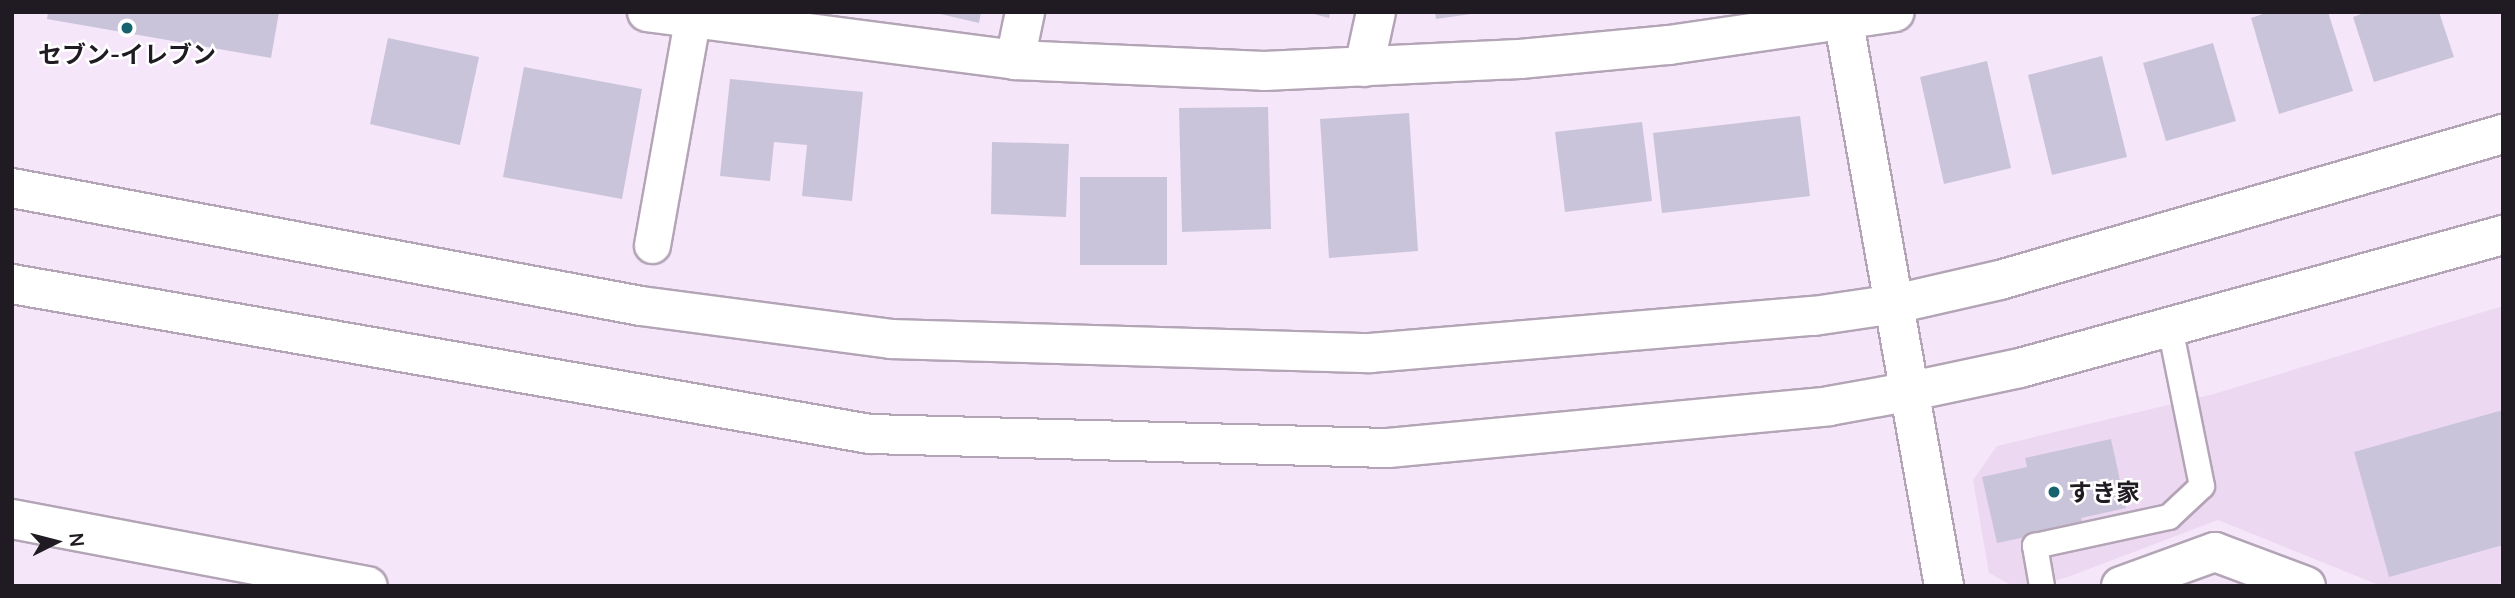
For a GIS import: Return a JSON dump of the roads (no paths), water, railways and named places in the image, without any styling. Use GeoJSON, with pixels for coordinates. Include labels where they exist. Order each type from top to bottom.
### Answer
{"type":"FeatureCollection","features":[{"type":"Feature","properties":{"kind":"street"},"geometry":{"type":"LineString","coordinates":[[647,12],[1015,60],[1264,71],[1364,67],[1669,45],[1843,16],[1895,12]]}},
{"type":"Feature","properties":{"kind":"street"},"geometry":{"type":"LineString","coordinates":[[1015,60],[1025,12]]}},
{"type":"Feature","properties":{"kind":"street"},"geometry":{"type":"LineString","coordinates":[[1364,67],[1376,12]]}},
{"type":"Feature","properties":{"kind":"street"},"geometry":{"type":"LineString","coordinates":[[652,245],[693,16]]}},
{"type":"Feature","properties":{"kind":"street"},"geometry":{"type":"LineString","coordinates":[[1843,16],[1912,391],[1944,586]]}},
{"type":"Feature","properties":{"kind":"street"},"geometry":{"type":"LineString","coordinates":[[12,188],[641,306],[891,338],[1370,354],[1814,316],[1895,304],[2000,281],[2503,134]]}},
{"type":"Feature","properties":{"kind":"street"},"geometry":{"type":"LineString","coordinates":[[12,284],[870,434],[1388,448],[1829,406],[1912,391],[2020,368],[2503,235]]}},
{"type":"Feature","properties":{"kind":"street"},"geometry":{"type":"LineString","coordinates":[[12,519],[230,573],[368,586]]}},
{"type":"Feature","properties":{"kind":"street"},"geometry":{"type":"LineString","coordinates":[[2121,586],[2215,552],[2306,586]]}},
{"type":"Feature","properties":{"kind":"lane"},"geometry":{"type":"LineString","coordinates":[[2042,586],[2035,546],[2169,517],[2203,486],[2170,327]]}},
{"type":"Feature","properties":{"kind":"place","name":"セブン-イレブン"},"geometry":{"type":"Point","coordinates":[127,28]}},
{"type":"Feature","properties":{"kind":"place","name":"すき家"},"geometry":{"type":"Point","coordinates":[2054,492]}}]}
